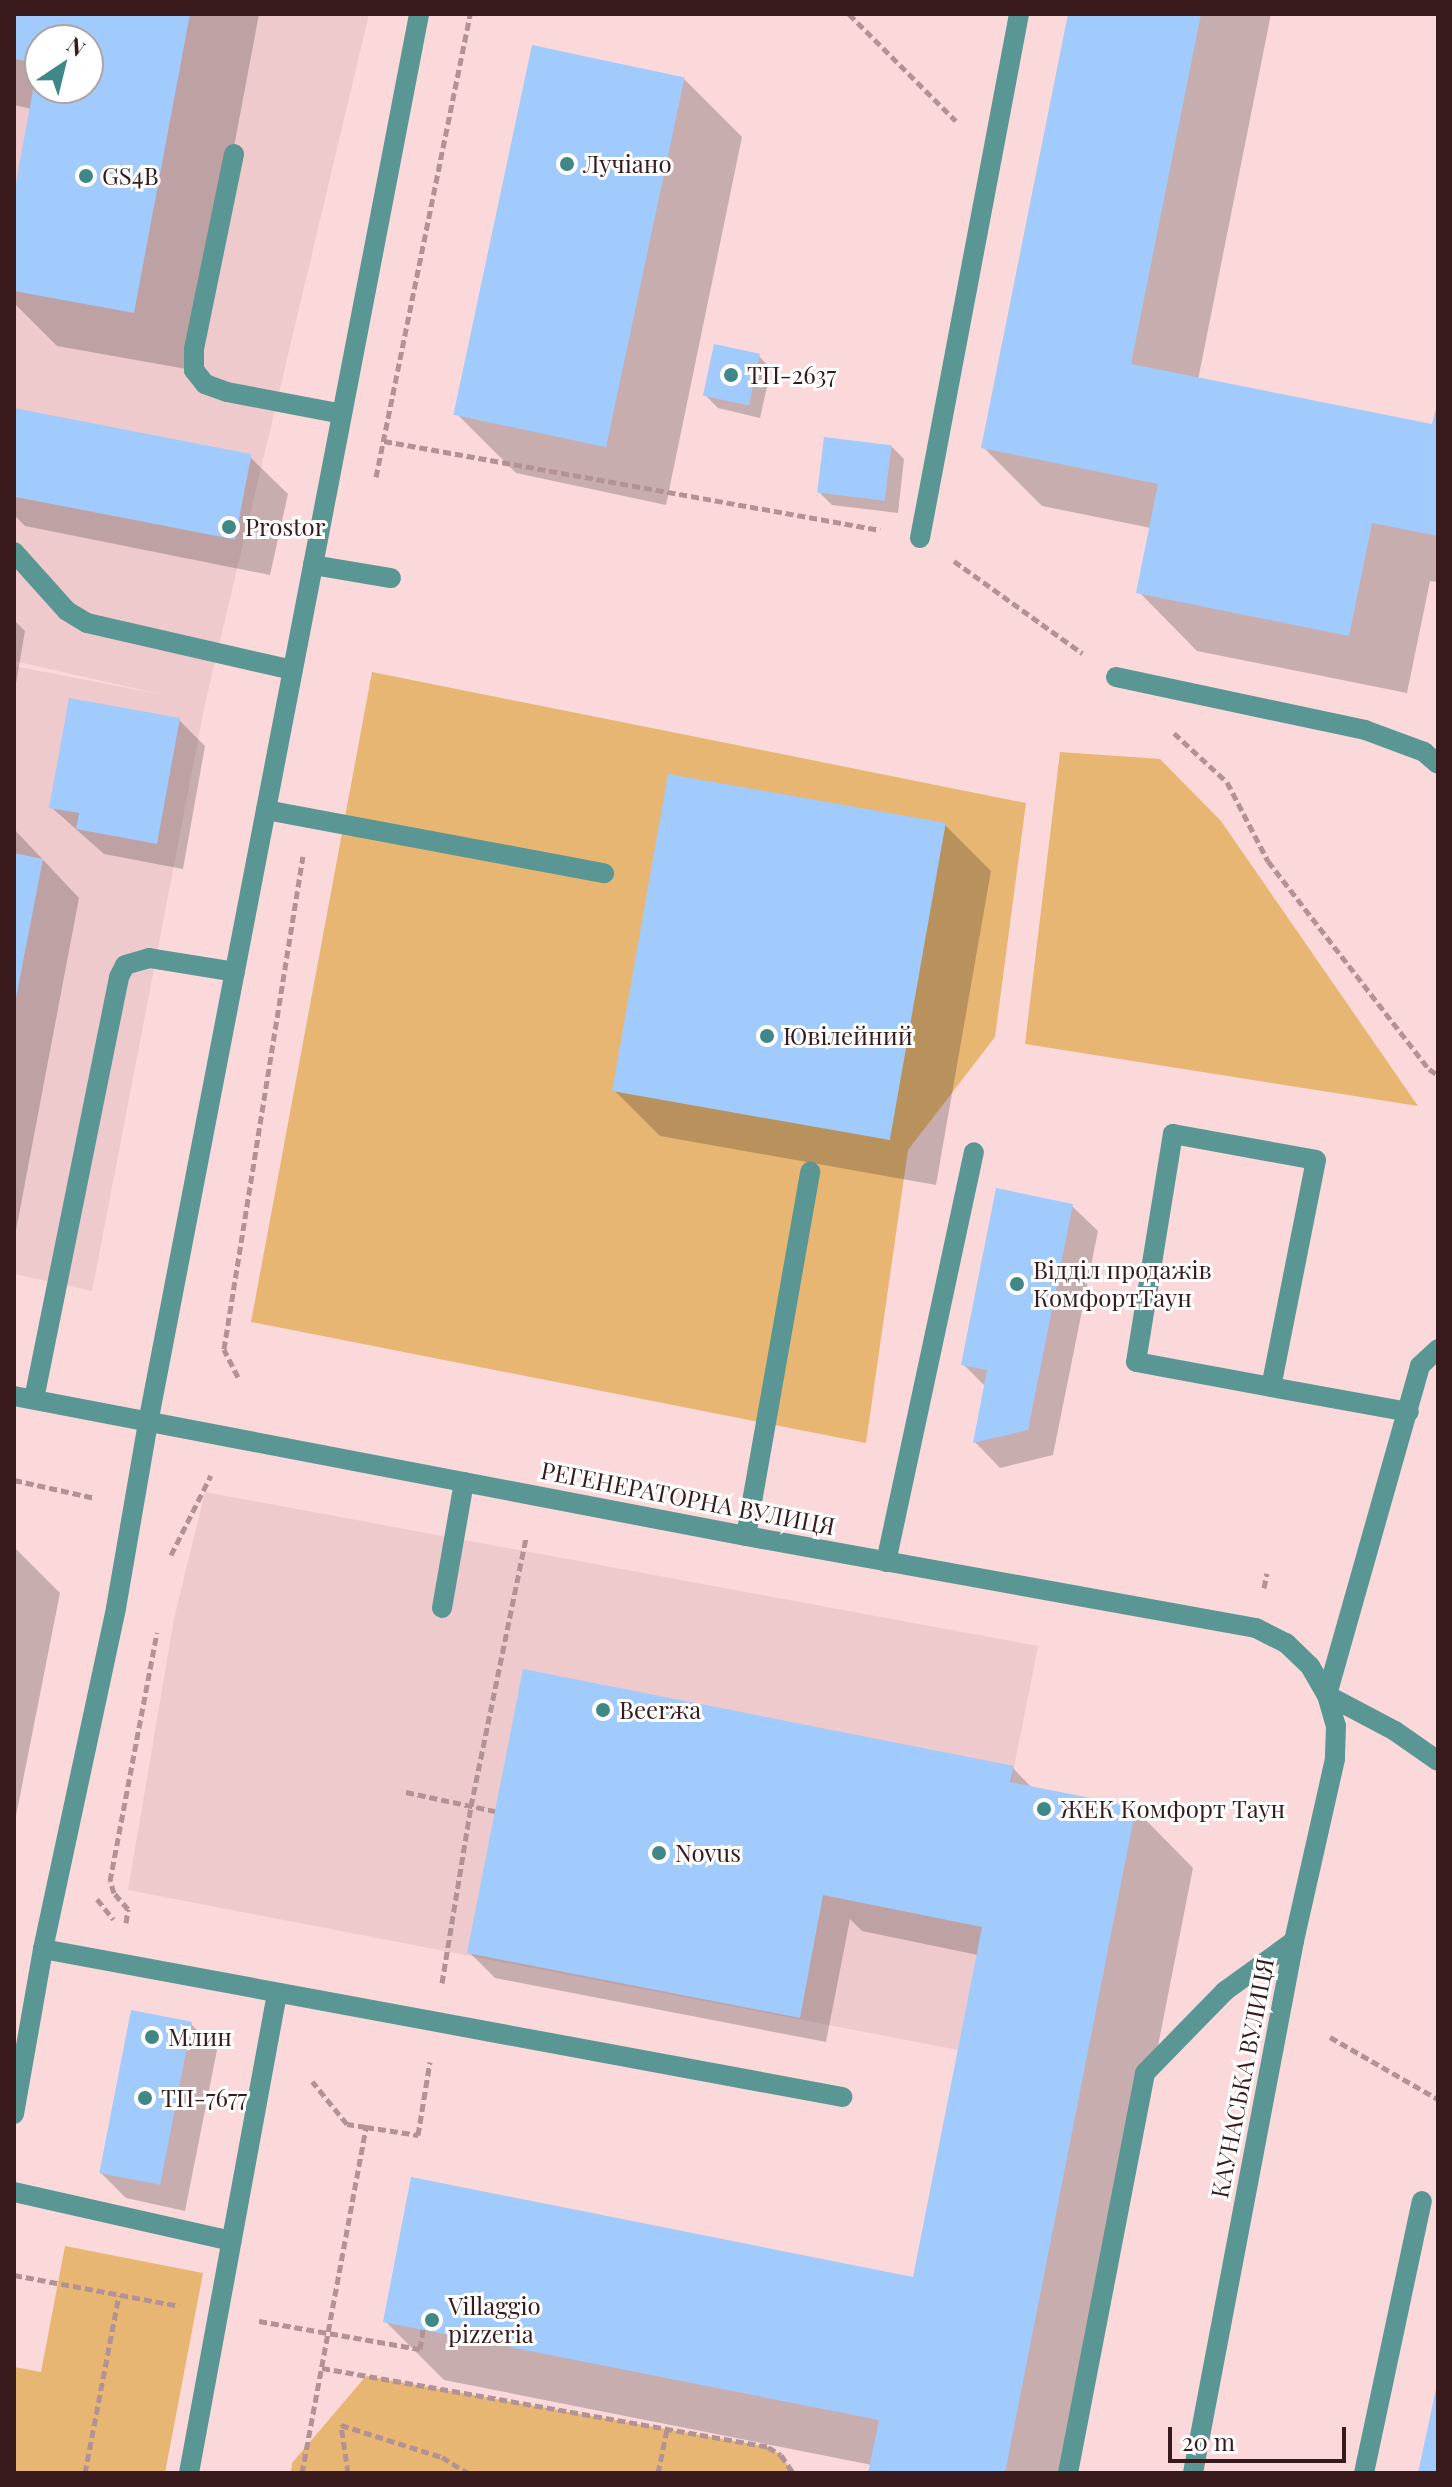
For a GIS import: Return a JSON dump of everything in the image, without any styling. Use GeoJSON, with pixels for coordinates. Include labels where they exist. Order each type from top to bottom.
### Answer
{"type":"FeatureCollection","features":[{"type":"Feature","properties":{"kind":"street"},"geometry":{"type":"LineString","coordinates":[[14,2114],[43,1949],[116,1608],[148,1423],[419,14]]}},
{"type":"Feature","properties":{"kind":"street"},"geometry":{"type":"LineString","coordinates":[[920,538],[1019,14]]}},
{"type":"Feature","properties":{"kind":"street"},"geometry":{"type":"LineString","coordinates":[[234,154],[194,349],[194,370],[205,384],[227,392],[342,414]]}},
{"type":"Feature","properties":{"kind":"street"},"geometry":{"type":"LineString","coordinates":[[14,552],[67,611],[87,623],[293,670]]}},
{"type":"Feature","properties":{"kind":"street"},"geometry":{"type":"LineString","coordinates":[[313,565],[391,578]]}},
{"type":"Feature","properties":{"kind":"street"},"geometry":{"type":"LineString","coordinates":[[1116,677],[1365,730],[1424,752],[1438,764]]}},
{"type":"Feature","properties":{"kind":"street"},"geometry":{"type":"LineString","coordinates":[[266,810],[604,873]]}},
{"type":"Feature","properties":{"kind":"street"},"geometry":{"type":"LineString","coordinates":[[24,1397],[119,977],[125,965],[149,958],[235,972]]}},
{"type":"Feature","properties":{"kind":"street"},"geometry":{"type":"LineString","coordinates":[[1271,1387],[1316,1160],[1173,1134],[1136,1362],[1271,1387],[1409,1412]]}},
{"type":"Feature","properties":{"kind":"street"},"geometry":{"type":"LineString","coordinates":[[886,1562],[974,1152]]}},
{"type":"Feature","properties":{"kind":"street"},"geometry":{"type":"LineString","coordinates":[[746,1536],[810,1172]]}},
{"type":"Feature","properties":{"kind":"street"},"geometry":{"type":"LineString","coordinates":[[1438,1349],[1420,1366],[1327,1695],[1395,1731],[1438,1761]]}},
{"type":"Feature","properties":{"kind":"street","name":"РЕГЕНЕРАТОРНА ВУЛИЦЯ"},"geometry":{"type":"LineString","coordinates":[[24,1397],[746,1536],[1256,1628],[1294,1650],[1310,1666],[1327,1695]]}},
{"type":"Feature","properties":{"kind":"street"},"geometry":{"type":"LineString","coordinates":[[442,1608],[464,1482]]}},
{"type":"Feature","properties":{"kind":"street","name":"КАУНАСЬКА ВУЛИЦЯ"},"geometry":{"type":"LineString","coordinates":[[1193,2473],[1294,1941],[1335,1759],[1336,1726],[1327,1695]]}},
{"type":"Feature","properties":{"kind":"street"},"geometry":{"type":"LineString","coordinates":[[1068,2473],[1145,2073],[1225,1991],[1294,1941]]}},
{"type":"Feature","properties":{"kind":"street"},"geometry":{"type":"LineString","coordinates":[[43,1949],[842,2097]]}},
{"type":"Feature","properties":{"kind":"street"},"geometry":{"type":"LineString","coordinates":[[189,2473],[277,1994]]}},
{"type":"Feature","properties":{"kind":"street"},"geometry":{"type":"LineString","coordinates":[[14,2192],[232,2241]]}},
{"type":"Feature","properties":{"kind":"street"},"geometry":{"type":"LineString","coordinates":[[1364,2473],[1422,2201]]}},
{"type":"Feature","properties":{"kind":"path"},"geometry":{"type":"LineString","coordinates":[[374,485],[470,14]]}},
{"type":"Feature","properties":{"kind":"path"},"geometry":{"type":"LineString","coordinates":[[849,14],[993,158]]}},
{"type":"Feature","properties":{"kind":"path"},"geometry":{"type":"LineString","coordinates":[[384,441],[920,538],[1116,677]]}},
{"type":"Feature","properties":{"kind":"path"},"geometry":{"type":"LineString","coordinates":[[1171,730],[1227,782],[1268,861],[1429,1069],[1438,1075]]}},
{"type":"Feature","properties":{"kind":"path"},"geometry":{"type":"LineString","coordinates":[[238,1377],[224,1349],[309,818]]}},
{"type":"Feature","properties":{"kind":"path"},"geometry":{"type":"LineString","coordinates":[[169,1566],[187,1516],[219,1462]]}},
{"type":"Feature","properties":{"kind":"path"},"geometry":{"type":"LineString","coordinates":[[14,1480],[97,1498]]}},
{"type":"Feature","properties":{"kind":"path"},"geometry":{"type":"LineString","coordinates":[[441,1985],[471,1806],[527,1532]]}},
{"type":"Feature","properties":{"kind":"path"},"geometry":{"type":"LineString","coordinates":[[117,1963],[128,1909],[114,1893],[110,1881],[160,1616]]}},
{"type":"Feature","properties":{"kind":"path"},"geometry":{"type":"LineString","coordinates":[[406,1792],[495,1811]]}},
{"type":"Feature","properties":{"kind":"path"},"geometry":{"type":"LineString","coordinates":[[1330,2037],[1438,2099]]}},
{"type":"Feature","properties":{"kind":"path"},"geometry":{"type":"LineString","coordinates":[[312,2081],[347,2124],[418,2135],[432,2046]]}},
{"type":"Feature","properties":{"kind":"path"},"geometry":{"type":"LineString","coordinates":[[302,2473],[366,2127]]}},
{"type":"Feature","properties":{"kind":"path"},"geometry":{"type":"LineString","coordinates":[[14,2275],[420,2349],[423,2329]]}},
{"type":"Feature","properties":{"kind":"path"},"geometry":{"type":"LineString","coordinates":[[85,2473],[119,2295]]}},
{"type":"Feature","properties":{"kind":"path"},"geometry":{"type":"LineString","coordinates":[[322,2368],[768,2447],[781,2455],[793,2473]]}},
{"type":"Feature","properties":{"kind":"path"},"geometry":{"type":"LineString","coordinates":[[348,2473],[341,2425],[442,2457],[468,2473]]}},
{"type":"Feature","properties":{"kind":"path"},"geometry":{"type":"LineString","coordinates":[[658,2473],[667,2429]]}},
{"type":"Feature","properties":{"kind":"shaded area"},"geometry":{"type":"Polygon","coordinates":[[[14,14],[369,14],[205,704],[92,1291],[14,1274],[14,666],[164,695],[14,661],[14,14]]]}},
{"type":"Feature","properties":{"kind":"shaded area"},"geometry":{"type":"Polygon","coordinates":[[[372,672],[1026,803],[995,1037],[908,1150],[866,1443],[251,1322],[372,672]]]}},
{"type":"Feature","properties":{"kind":"shaded area"},"geometry":{"type":"Polygon","coordinates":[[[1060,752],[1160,759],[1221,821],[1418,1106],[1025,1044],[1060,752]]]}},
{"type":"Feature","properties":{"kind":"shaded area"},"geometry":{"type":"Polygon","coordinates":[[[205,1492],[1038,1646],[958,2050],[128,1890],[174,1619],[205,1492]]]}},
{"type":"Feature","properties":{"kind":"shaded area"},"geometry":{"type":"Polygon","coordinates":[[[65,2246],[203,2273],[165,2473],[14,2473],[14,2367],[41,2372],[65,2246]]]}},
{"type":"Feature","properties":{"kind":"shaded area"},"geometry":{"type":"Polygon","coordinates":[[[366,2376],[768,2447],[781,2455],[793,2473],[291,2473],[292,2463],[366,2376]]]}},
{"type":"Feature","properties":{"kind":"building"},"geometry":{"type":"Polygon","coordinates":[[[14,14],[190,14],[134,313],[14,291],[14,193],[30,104],[104,104],[104,24],[24,24],[24,61],[14,59],[14,14]]]}},
{"type":"Feature","properties":{"kind":"building"},"geometry":{"type":"Polygon","coordinates":[[[1068,14],[1201,14],[1131,364],[1432,424],[1438,401],[1438,536],[1372,523],[1349,636],[1136,593],[1158,484],[981,448],[1068,14]]]}},
{"type":"Feature","properties":{"kind":"building"},"geometry":{"type":"Polygon","coordinates":[[[532,45],[685,77],[606,447],[453,415],[532,45]]]}},
{"type":"Feature","properties":{"kind":"building","name":"ТП-2637"},"geometry":{"type":"Polygon","coordinates":[[[714,344],[760,354],[749,406],[703,396],[714,344]]]}},
{"type":"Feature","properties":{"kind":"building"},"geometry":{"type":"Polygon","coordinates":[[[14,408],[252,454],[235,540],[14,497],[14,408]]]}},
{"type":"Feature","properties":{"kind":"building"},"geometry":{"type":"Polygon","coordinates":[[[824,437],[891,445],[885,501],[817,493],[824,437]]]}},
{"type":"Feature","properties":{"kind":"building"},"geometry":{"type":"Polygon","coordinates":[[[69,698],[180,718],[157,844],[76,829],[79,813],[49,808],[69,698]]]}},
{"type":"Feature","properties":{"kind":"building"},"geometry":{"type":"Polygon","coordinates":[[[668,774],[946,823],[890,1140],[612,1091],[668,774]]]}},
{"type":"Feature","properties":{"kind":"building"},"geometry":{"type":"Polygon","coordinates":[[[14,853],[43,859],[15,1003],[14,1003],[14,853]]]}},
{"type":"Feature","properties":{"kind":"building","name":"Відділ продажів КомфортТаун"},"geometry":{"type":"Polygon","coordinates":[[[996,1188],[1073,1204],[1028,1430],[973,1443],[987,1370],[961,1365],[996,1188]]]}},
{"type":"Feature","properties":{"kind":"building"},"geometry":{"type":"Polygon","coordinates":[[[523,1669],[1014,1766],[1010,1782],[1136,1807],[1005,2473],[868,2473],[879,2420],[383,2322],[411,2177],[913,2277],[982,1927],[823,1895],[800,2018],[467,1953],[523,1669]]]}},
{"type":"Feature","properties":{"kind":"building","name":"ТП-7677"},"geometry":{"type":"Polygon","coordinates":[[[131,2010],[192,2022],[160,2185],[99,2173],[131,2010]]]}},
{"type":"Feature","properties":{"kind":"building"},"geometry":{"type":"Polygon","coordinates":[[[1437,2384],[1438,2473],[1418,2473],[1437,2384]]]}},
{"type":"Feature","properties":{"kind":"place","name":"Лучіано"},"geometry":{"type":"Point","coordinates":[567,164]}},
{"type":"Feature","properties":{"kind":"place","name":"GS4B"},"geometry":{"type":"Point","coordinates":[86,176]}},
{"type":"Feature","properties":{"kind":"place","name":"ТП-2637"},"geometry":{"type":"Point","coordinates":[731,375]}},
{"type":"Feature","properties":{"kind":"place","name":"Prostor"},"geometry":{"type":"Point","coordinates":[229,527]}},
{"type":"Feature","properties":{"kind":"place","name":"Ювілейний"},"geometry":{"type":"Point","coordinates":[767,1036]}},
{"type":"Feature","properties":{"kind":"place","name":"Відділ продажів КомфортТаун"},"geometry":{"type":"Point","coordinates":[1017,1284]}},
{"type":"Feature","properties":{"kind":"place","name":"Beerжа"},"geometry":{"type":"Point","coordinates":[603,1710]}},
{"type":"Feature","properties":{"kind":"place","name":"ЖЕК Комфорт Таун"},"geometry":{"type":"Point","coordinates":[1044,1809]}},
{"type":"Feature","properties":{"kind":"place","name":"Novus"},"geometry":{"type":"Point","coordinates":[659,1853]}},
{"type":"Feature","properties":{"kind":"place","name":"Млин"},"geometry":{"type":"Point","coordinates":[152,2037]}},
{"type":"Feature","properties":{"kind":"place","name":"ТП-7677"},"geometry":{"type":"Point","coordinates":[145,2098]}},
{"type":"Feature","properties":{"kind":"place","name":"Villaggio pizzeria"},"geometry":{"type":"Point","coordinates":[432,2320]}}]}
